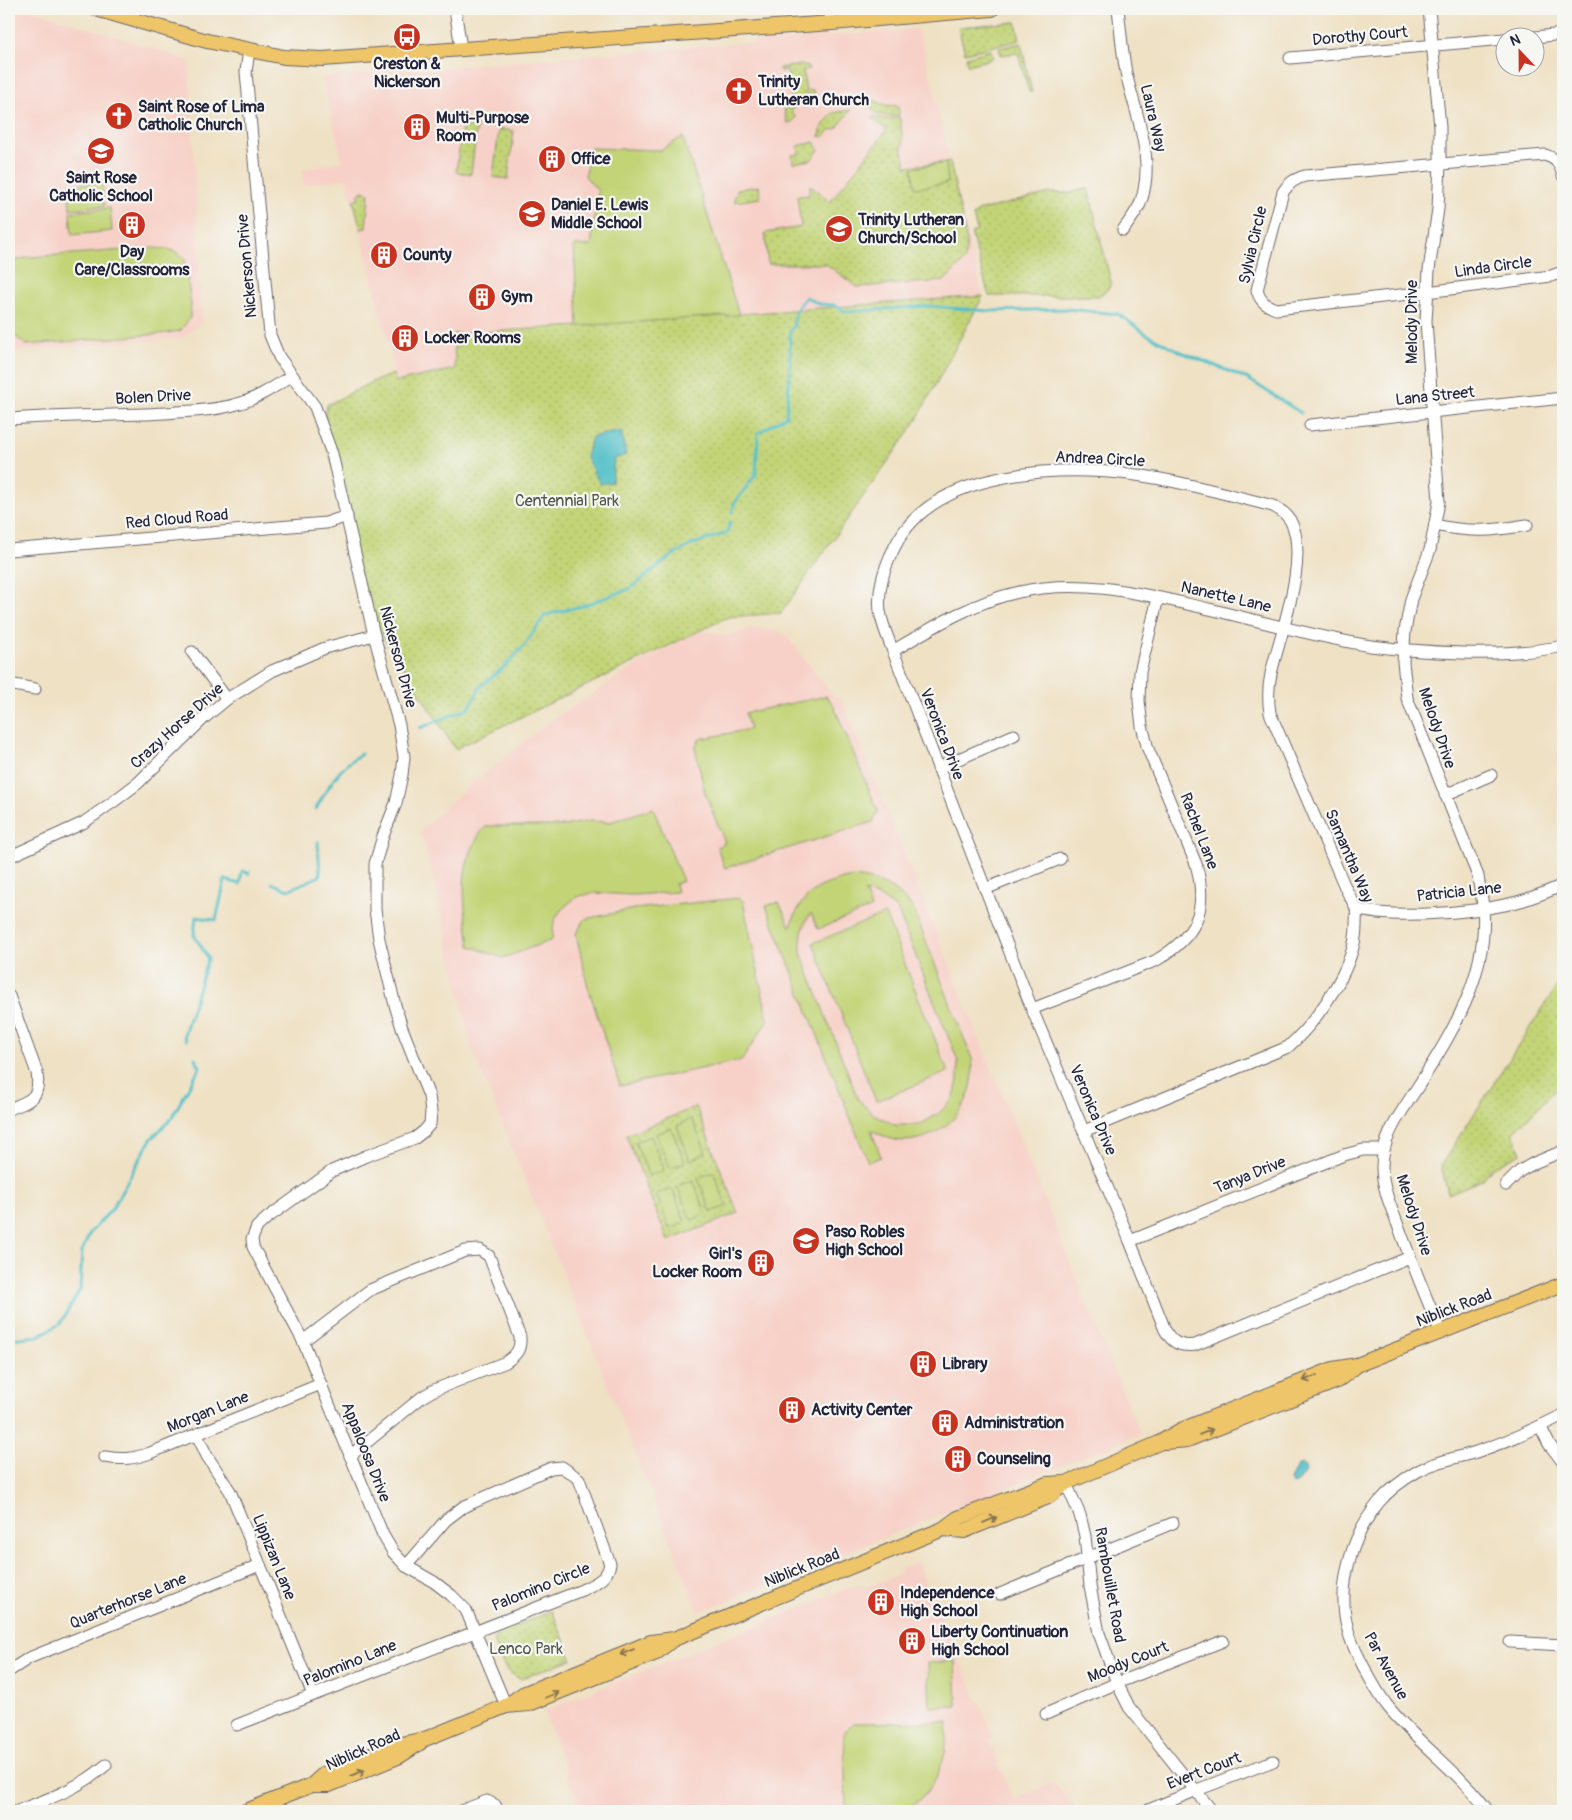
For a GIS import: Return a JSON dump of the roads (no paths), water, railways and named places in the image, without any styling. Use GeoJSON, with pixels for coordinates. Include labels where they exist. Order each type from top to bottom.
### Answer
{"type":"FeatureCollection","features":[{"type":"Feature","properties":{"kind":"main road"},"geometry":{"type":"LineString","coordinates":[[96,9],[133,14],[207,42],[284,57],[322,59],[830,16],[992,9]]}},
{"type":"Feature","properties":{"kind":"main road","name":"Niblick Road"},"geometry":{"type":"LineString","coordinates":[[246,1811],[312,1785],[324,1774],[396,1745],[425,1739],[506,1706],[528,1704],[656,1653],[674,1639],[944,1529],[958,1518],[1047,1484],[1066,1483],[1159,1443],[1181,1430],[1333,1369],[1357,1365],[1563,1284]]}},
{"type":"Feature","properties":{"kind":"street"},"geometry":{"type":"LineString","coordinates":[[456,9],[461,48]]}},
{"type":"Feature","properties":{"kind":"street","name":"Laura Way"},"geometry":{"type":"LineString","coordinates":[[1118,9],[1127,74],[1147,164],[1140,206],[1123,230]]}},
{"type":"Feature","properties":{"kind":"street","name":"Melody Drive"},"geometry":{"type":"LineString","coordinates":[[1429,9],[1440,127],[1440,164],[1438,208],[1427,292],[1426,321],[1439,502],[1430,550],[1411,599],[1405,631],[1404,649],[1407,698],[1478,876],[1483,908],[1482,940],[1477,972],[1464,1007],[1449,1037],[1391,1128],[1384,1150],[1382,1168],[1389,1202],[1440,1331]]}},
{"type":"Feature","properties":{"kind":"street"},"geometry":{"type":"LineString","coordinates":[[1544,36],[1563,34]]}},
{"type":"Feature","properties":{"kind":"street","name":"Dorothy Court"},"geometry":{"type":"LineString","coordinates":[[1290,58],[1494,40]]}},
{"type":"Feature","properties":{"kind":"street","name":"Nickerson Drive"},"geometry":{"type":"LineString","coordinates":[[249,50],[246,72],[270,335],[279,357],[314,407],[332,454],[374,635],[399,725],[404,756],[402,775],[396,803],[383,836],[375,864],[375,909],[395,1005],[429,1096],[431,1112],[430,1124],[415,1138],[332,1171],[293,1198]]}},
{"type":"Feature","properties":{"kind":"street"},"geometry":{"type":"LineString","coordinates":[[1440,164],[1545,155],[1554,158],[1560,165],[1563,176]]}},
{"type":"Feature","properties":{"kind":"street","name":"Sylvia Circle"},"geometry":{"type":"LineString","coordinates":[[1427,292],[1276,309],[1266,306],[1260,299],[1257,290],[1282,192],[1288,184],[1305,176],[1440,164]]}},
{"type":"Feature","properties":{"kind":"street","name":"Linda Circle"},"geometry":{"type":"LineString","coordinates":[[1427,292],[1551,276],[1563,272]]}},
{"type":"Feature","properties":{"kind":"street","name":"Bolen Drive"},"geometry":{"type":"LineString","coordinates":[[9,419],[212,410],[238,404],[260,396],[291,376]]}},
{"type":"Feature","properties":{"kind":"street","name":"Lana Street"},"geometry":{"type":"LineString","coordinates":[[1310,426],[1563,398]]}},
{"type":"Feature","properties":{"kind":"street","name":"Andrea Circle"},"geometry":{"type":"LineString","coordinates":[[893,651],[880,611],[880,595],[884,572],[892,551],[914,519],[948,494],[1004,478],[1042,473],[1082,471],[1128,474],[1164,480],[1273,506],[1284,512],[1291,521],[1295,531],[1297,560],[1284,627]]}},
{"type":"Feature","properties":{"kind":"street","name":"Red Cloud Road"},"geometry":{"type":"LineString","coordinates":[[9,550],[326,522],[347,516]]}},
{"type":"Feature","properties":{"kind":"street"},"geometry":{"type":"LineString","coordinates":[[1435,525],[1462,531],[1480,532],[1527,526]]}},
{"type":"Feature","properties":{"kind":"street","name":"Nanette Lane"},"geometry":{"type":"LineString","coordinates":[[893,651],[942,622],[974,606],[1021,592],[1079,586],[1134,592],[1372,646],[1493,654],[1563,646]]}},
{"type":"Feature","properties":{"kind":"street","name":"Rachel Lane"},"geometry":{"type":"LineString","coordinates":[[1032,1009],[1155,961],[1173,950],[1188,936],[1196,921],[1202,902],[1201,882],[1196,864],[1148,749],[1142,726],[1139,700],[1140,672],[1158,598]]}},
{"type":"Feature","properties":{"kind":"street","name":"Samantha Way"},"geometry":{"type":"LineString","coordinates":[[1084,1131],[1288,1047],[1304,1032],[1342,977],[1351,957],[1357,937],[1356,909],[1345,888],[1270,713],[1269,685],[1284,627]]}},
{"type":"Feature","properties":{"kind":"street","name":"Crazy Horse Drive"},"geometry":{"type":"LineString","coordinates":[[9,857],[83,823],[113,802],[138,783],[204,718],[227,699],[272,671],[325,648],[374,635]]}},
{"type":"Feature","properties":{"kind":"street","name":"Veronica Drive"},"geometry":{"type":"LineString","coordinates":[[893,651],[1032,1009],[1130,1241],[1167,1334],[1176,1344],[1185,1346],[1195,1345],[1410,1257]]}},
{"type":"Feature","properties":{"kind":"street"},"geometry":{"type":"LineString","coordinates":[[192,652],[227,699]]}},
{"type":"Feature","properties":{"kind":"street"},"geometry":{"type":"LineString","coordinates":[[9,684],[35,689]]}},
{"type":"Feature","properties":{"kind":"street"},"geometry":{"type":"LineString","coordinates":[[938,768],[1014,735]]}},
{"type":"Feature","properties":{"kind":"street"},"geometry":{"type":"LineString","coordinates":[[1445,795],[1491,775]]}},
{"type":"Feature","properties":{"kind":"street"},"geometry":{"type":"LineString","coordinates":[[985,889],[1060,859]]}},
{"type":"Feature","properties":{"kind":"street","name":"Patricia Lane"},"geometry":{"type":"LineString","coordinates":[[1356,909],[1386,914],[1431,913],[1483,908],[1524,900],[1563,885]]}},
{"type":"Feature","properties":{"kind":"street"},"geometry":{"type":"LineString","coordinates":[[9,996],[37,1073],[39,1084],[36,1094],[29,1101],[9,1109]]}},
{"type":"Feature","properties":{"kind":"street","name":"Tanya Drive"},"geometry":{"type":"LineString","coordinates":[[1130,1241],[1344,1155],[1363,1150],[1384,1150]]}},
{"type":"Feature","properties":{"kind":"street"},"geometry":{"type":"LineString","coordinates":[[1506,1185],[1520,1171],[1563,1151]]}},
{"type":"Feature","properties":{"kind":"street","name":"Appaloosa Drive"},"geometry":{"type":"LineString","coordinates":[[293,1198],[258,1227],[252,1239],[253,1247],[303,1341],[383,1535],[393,1552],[406,1566],[434,1582],[466,1610],[506,1706]]}},
{"type":"Feature","properties":{"kind":"street"},"geometry":{"type":"LineString","coordinates":[[303,1341],[370,1290],[465,1251],[480,1250],[489,1256],[520,1337],[521,1347],[515,1356],[506,1362],[434,1390],[422,1397],[408,1406],[350,1456]]}},
{"type":"Feature","properties":{"kind":"street","name":"Morgan Lane"},"geometry":{"type":"LineString","coordinates":[[105,1458],[118,1460],[134,1458],[321,1384]]}},
{"type":"Feature","properties":{"kind":"street","name":"Par Avenue"},"geometry":{"type":"LineString","coordinates":[[1488,1811],[1462,1780],[1401,1722],[1385,1703],[1348,1630],[1345,1587],[1353,1548],[1364,1524],[1380,1501],[1399,1484],[1427,1467],[1495,1445],[1563,1415]]}},
{"type":"Feature","properties":{"kind":"street"},"geometry":{"type":"LineString","coordinates":[[1540,1426],[1549,1444],[1563,1462]]}},
{"type":"Feature","properties":{"kind":"street","name":"Lippizan Lane"},"geometry":{"type":"LineString","coordinates":[[197,1434],[207,1456],[230,1491],[313,1695]]}},
{"type":"Feature","properties":{"kind":"street","name":"Palomino Circle"},"geometry":{"type":"LineString","coordinates":[[406,1566],[446,1520],[463,1507],[551,1468],[562,1467],[579,1479],[610,1564],[609,1571],[604,1578],[582,1590],[475,1631]]}},
{"type":"Feature","properties":{"kind":"street","name":"Rambouillet Road"},"geometry":{"type":"LineString","coordinates":[[1066,1483],[1080,1515],[1099,1633],[1117,1683],[1129,1707],[1212,1811]]}},
{"type":"Feature","properties":{"kind":"street"},"geometry":{"type":"LineString","coordinates":[[1000,1594],[1173,1524]]}},
{"type":"Feature","properties":{"kind":"street","name":"Quarterhorse Lane"},"geometry":{"type":"LineString","coordinates":[[9,1671],[29,1658],[260,1565]]}},
{"type":"Feature","properties":{"kind":"street","name":"Palomino Lane"},"geometry":{"type":"LineString","coordinates":[[237,1725],[475,1631]]}},
{"type":"Feature","properties":{"kind":"street","name":"Moody Court"},"geometry":{"type":"LineString","coordinates":[[1046,1714],[1117,1683],[1223,1641]]}},
{"type":"Feature","properties":{"kind":"street"},"geometry":{"type":"LineString","coordinates":[[1510,1642],[1563,1645]]}},
{"type":"Feature","properties":{"kind":"street","name":"Evert Court"},"geometry":{"type":"LineString","coordinates":[[1146,1811],[1273,1761]]}},
{"type":"Feature","properties":{"kind":"street"},"geometry":{"type":"LineString","coordinates":[[17,1811],[70,1790],[92,1778],[106,1765]]}},
{"type":"Feature","properties":{"kind":"street"},"geometry":{"type":"LineString","coordinates":[[461,1811],[487,1801],[495,1805],[498,1811]]}},
{"type":"Feature","properties":{"kind":"water"},"geometry":{"type":"Polygon","coordinates":[[[621,431],[626,455],[614,459],[612,482],[600,484],[586,457],[592,437],[621,431]]]}},
{"type":"Feature","properties":{"kind":"water"},"geometry":{"type":"Polygon","coordinates":[[[1301,1464],[1304,1465],[1306,1470],[1297,1483],[1292,1485],[1290,1479],[1301,1464]]]}},
{"type":"Feature","properties":{"kind":"waterway"},"geometry":{"type":"LineString","coordinates":[[732,512],[734,504],[756,474],[758,433],[786,416],[790,372],[790,331],[794,326],[794,317],[797,310],[806,297],[819,304],[834,305],[847,312],[928,306],[989,311],[1066,309],[1118,314],[1148,335],[1179,351],[1248,379],[1301,413]]}},
{"type":"Feature","properties":{"kind":"waterway"},"geometry":{"type":"LineString","coordinates":[[420,728],[469,708],[481,686],[503,668],[525,645],[545,615],[582,606],[629,589],[670,557],[691,545],[727,533],[730,522]]}},
{"type":"Feature","properties":{"kind":"waterway"},"geometry":{"type":"LineString","coordinates":[[316,809],[340,771],[361,754]]}},
{"type":"Feature","properties":{"kind":"waterway"},"geometry":{"type":"LineString","coordinates":[[272,883],[288,890],[320,876],[318,842]]}},
{"type":"Feature","properties":{"kind":"waterway"},"geometry":{"type":"LineString","coordinates":[[186,1040],[184,1035],[208,958],[194,935],[196,917],[216,920],[225,880],[240,884],[242,871],[249,873]]}},
{"type":"Feature","properties":{"kind":"waterway"},"geometry":{"type":"LineString","coordinates":[[9,1339],[38,1336],[60,1324],[80,1290],[82,1251],[90,1233],[112,1209],[151,1139],[171,1119],[200,1067],[195,1058]]}},
{"type":"Feature","properties":{"kind":"place","name":"Creston & Nickerson"},"geometry":{"type":"Point","coordinates":[407,37]}},
{"type":"Feature","properties":{"kind":"place","name":"Trinity Lutheran Church"},"geometry":{"type":"Point","coordinates":[739,91]}},
{"type":"Feature","properties":{"kind":"place","name":"Saint Rose of Lima Catholic Church"},"geometry":{"type":"Point","coordinates":[119,116]}},
{"type":"Feature","properties":{"kind":"place","name":"Multi-Purpose Room"},"geometry":{"type":"Point","coordinates":[417,127]}},
{"type":"Feature","properties":{"kind":"place","name":"Saint Rose Catholic School"},"geometry":{"type":"Point","coordinates":[101,151]}},
{"type":"Feature","properties":{"kind":"place","name":"Office"},"geometry":{"type":"Point","coordinates":[552,159]}},
{"type":"Feature","properties":{"kind":"place","name":"Daniel E. Lewis Middle School"},"geometry":{"type":"Point","coordinates":[532,214]}},
{"type":"Feature","properties":{"kind":"place","name":"Day Care/Classrooms"},"geometry":{"type":"Point","coordinates":[132,225]}},
{"type":"Feature","properties":{"kind":"place","name":"Trinity Lutheran Church/School"},"geometry":{"type":"Point","coordinates":[839,229]}},
{"type":"Feature","properties":{"kind":"place","name":"County"},"geometry":{"type":"Point","coordinates":[384,255]}},
{"type":"Feature","properties":{"kind":"place","name":"Gym"},"geometry":{"type":"Point","coordinates":[482,297]}},
{"type":"Feature","properties":{"kind":"place","name":"Locker Rooms"},"geometry":{"type":"Point","coordinates":[405,338]}},
{"type":"Feature","properties":{"kind":"place","name":"Paso Robles High School"},"geometry":{"type":"Point","coordinates":[806,1241]}},
{"type":"Feature","properties":{"kind":"place","name":"Girl's Locker Room"},"geometry":{"type":"Point","coordinates":[761,1263]}},
{"type":"Feature","properties":{"kind":"place","name":"Library"},"geometry":{"type":"Point","coordinates":[923,1364]}},
{"type":"Feature","properties":{"kind":"place","name":"Activity Center"},"geometry":{"type":"Point","coordinates":[792,1410]}},
{"type":"Feature","properties":{"kind":"place","name":"Administration"},"geometry":{"type":"Point","coordinates":[945,1423]}},
{"type":"Feature","properties":{"kind":"place","name":"Counseling"},"geometry":{"type":"Point","coordinates":[958,1459]}},
{"type":"Feature","properties":{"kind":"place","name":"Independence High School"},"geometry":{"type":"Point","coordinates":[881,1602]}},
{"type":"Feature","properties":{"kind":"place","name":"Liberty Continuation High School"},"geometry":{"type":"Point","coordinates":[912,1641]}},
{"type":"Feature","properties":{"kind":"park label","name":"Centennial Park"},"geometry":{"type":"Point","coordinates":[567,501]}},
{"type":"Feature","properties":{"kind":"park label","name":"Lenco Park"},"geometry":{"type":"Point","coordinates":[526,1649]}}]}
